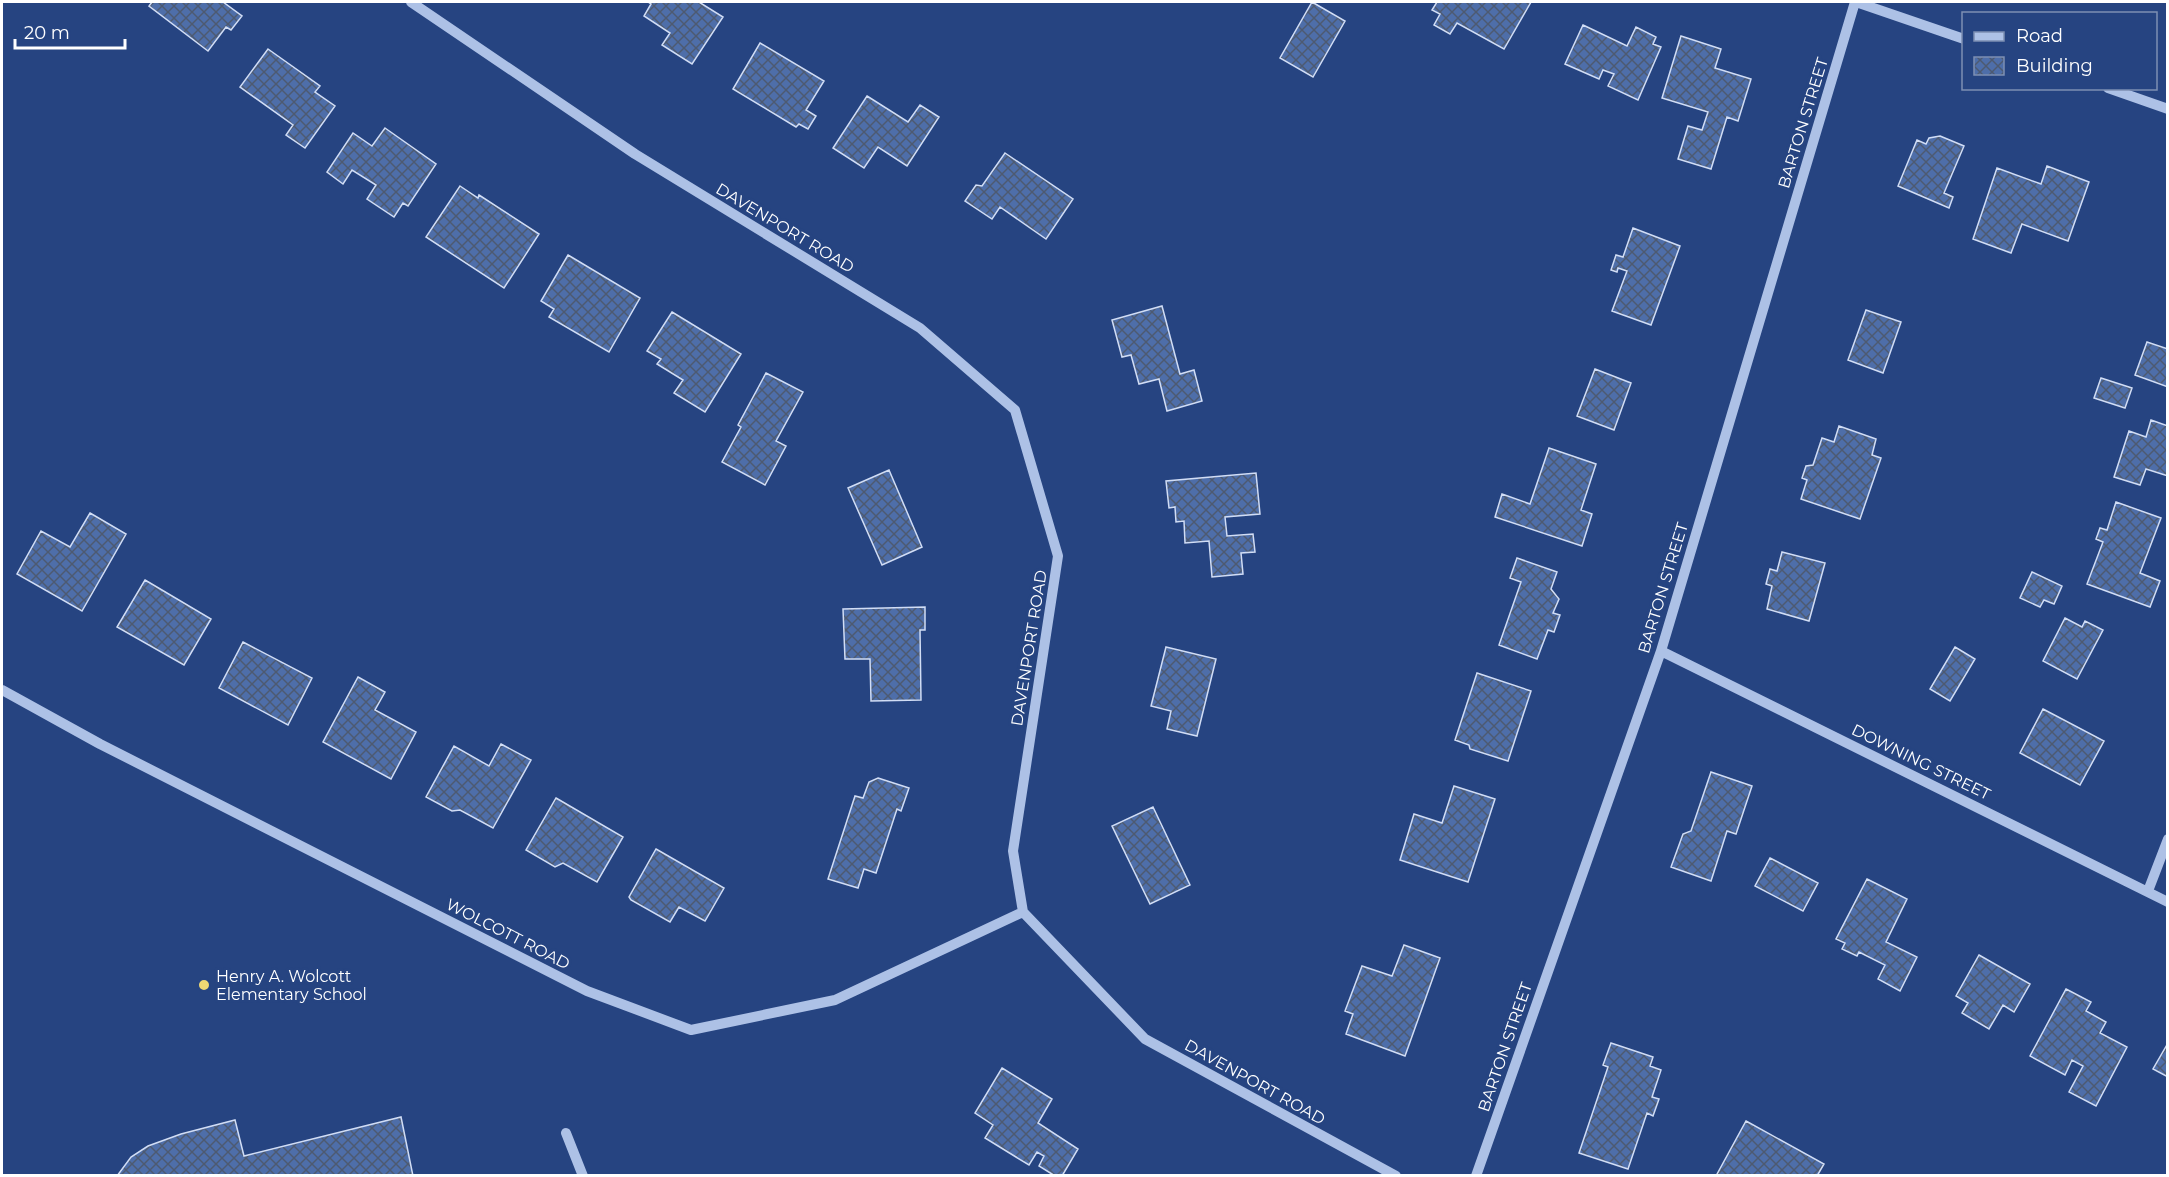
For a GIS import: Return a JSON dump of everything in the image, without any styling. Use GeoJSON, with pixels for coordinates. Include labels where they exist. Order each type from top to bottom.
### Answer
{"type":"FeatureCollection","features":[{"type":"Feature","properties":{"kind":"street","name":"DAVENPORT ROAD"},"geometry":{"type":"LineString","coordinates":[[411,2],[635,154],[920,328],[1015,410],[1058,556],[1013,851],[1023,912],[1145,1039],[1396,1176]]}},
{"type":"Feature","properties":{"kind":"street"},"geometry":{"type":"LineString","coordinates":[[1855,2],[1962,38]]}},
{"type":"Feature","properties":{"kind":"street","name":"BARTON STREET"},"geometry":{"type":"LineString","coordinates":[[1476,1176],[1661,651],[1855,2]]}},
{"type":"Feature","properties":{"kind":"street"},"geometry":{"type":"LineString","coordinates":[[2114,90],[2168,109]]}},
{"type":"Feature","properties":{"kind":"street","name":"DOWNING STREET"},"geometry":{"type":"LineString","coordinates":[[1661,651],[2168,902]]}},
{"type":"Feature","properties":{"kind":"street","name":"WOLCOTT ROAD"},"geometry":{"type":"LineString","coordinates":[[2,690],[100,744],[587,992],[691,1030],[835,1000],[1023,912]]}},
{"type":"Feature","properties":{"kind":"street"},"geometry":{"type":"LineString","coordinates":[[2148,891],[2168,839]]}},
{"type":"Feature","properties":{"kind":"street"},"geometry":{"type":"LineString","coordinates":[[566,1133],[583,1176]]}},
{"type":"Feature","properties":{"kind":"building"},"geometry":{"type":"Polygon","coordinates":[[[152,2],[223,2],[242,16],[231,30],[226,27],[208,51],[149,6],[152,2]]]}},
{"type":"Feature","properties":{"kind":"building"},"geometry":{"type":"Polygon","coordinates":[[[648,2],[699,2],[723,17],[692,64],[662,45],[670,33],[644,16],[651,4],[648,2]]]}},
{"type":"Feature","properties":{"kind":"building"},"geometry":{"type":"Polygon","coordinates":[[[1312,2],[1345,21],[1313,77],[1280,58],[1312,2]]]}},
{"type":"Feature","properties":{"kind":"building"},"geometry":{"type":"Polygon","coordinates":[[[1437,2],[1531,2],[1504,49],[1457,23],[1450,34],[1434,25],[1440,14],[1432,10],[1437,2]]]}},
{"type":"Feature","properties":{"kind":"building"},"geometry":{"type":"Polygon","coordinates":[[[1583,25],[1627,46],[1636,27],[1656,37],[1653,44],[1661,47],[1638,100],[1608,86],[1614,74],[1603,70],[1599,79],[1565,64],[1583,25]]]}},
{"type":"Feature","properties":{"kind":"building"},"geometry":{"type":"Polygon","coordinates":[[[1681,36],[1721,49],[1715,68],[1751,79],[1738,121],[1727,117],[1711,169],[1678,159],[1688,126],[1702,130],[1708,112],[1662,98],[1681,36]]]}},
{"type":"Feature","properties":{"kind":"building"},"geometry":{"type":"Polygon","coordinates":[[[760,43],[824,81],[806,110],[816,116],[808,129],[799,124],[796,127],[733,89],[760,43]]]}},
{"type":"Feature","properties":{"kind":"building"},"geometry":{"type":"Polygon","coordinates":[[[268,49],[320,86],[315,92],[335,106],[305,148],[286,135],[293,125],[240,87],[268,49]]]}},
{"type":"Feature","properties":{"kind":"building"},"geometry":{"type":"Polygon","coordinates":[[[867,96],[908,122],[920,105],[939,117],[907,166],[878,147],[864,168],[833,148],[867,96]]]}},
{"type":"Feature","properties":{"kind":"building"},"geometry":{"type":"Polygon","coordinates":[[[385,128],[436,164],[408,206],[403,203],[394,217],[367,199],[376,185],[352,170],[343,184],[327,172],[353,133],[372,146],[385,128]]]}},
{"type":"Feature","properties":{"kind":"building"},"geometry":{"type":"Polygon","coordinates":[[[1940,136],[1964,146],[1944,193],[1953,197],[1949,208],[1898,186],[1917,140],[1926,144],[1929,138],[1940,136]]]}},
{"type":"Feature","properties":{"kind":"building"},"geometry":{"type":"Polygon","coordinates":[[[1005,153],[1073,199],[1046,239],[1000,207],[992,219],[965,201],[976,185],[982,186],[1005,153]]]}},
{"type":"Feature","properties":{"kind":"building"},"geometry":{"type":"Polygon","coordinates":[[[2047,166],[2089,182],[2068,241],[2022,224],[2011,253],[1973,239],[1997,168],[2041,184],[2047,166]]]}},
{"type":"Feature","properties":{"kind":"building"},"geometry":{"type":"Polygon","coordinates":[[[460,186],[478,198],[479,195],[539,234],[504,288],[426,237],[460,186]]]}},
{"type":"Feature","properties":{"kind":"building"},"geometry":{"type":"Polygon","coordinates":[[[1633,228],[1680,246],[1651,325],[1612,311],[1627,271],[1618,268],[1617,272],[1611,270],[1616,255],[1623,257],[1633,228]]]}},
{"type":"Feature","properties":{"kind":"building"},"geometry":{"type":"Polygon","coordinates":[[[568,255],[640,298],[609,352],[549,317],[554,309],[541,301],[568,255]]]}},
{"type":"Feature","properties":{"kind":"building"},"geometry":{"type":"Polygon","coordinates":[[[1162,306],[1180,374],[1194,370],[1202,401],[1167,411],[1159,379],[1139,384],[1131,355],[1122,357],[1112,320],[1162,306]]]}},
{"type":"Feature","properties":{"kind":"building"},"geometry":{"type":"Polygon","coordinates":[[[1866,310],[1901,322],[1883,373],[1848,360],[1866,310]]]}},
{"type":"Feature","properties":{"kind":"building"},"geometry":{"type":"Polygon","coordinates":[[[672,312],[741,354],[705,412],[674,393],[683,380],[657,364],[661,359],[647,351],[672,312]]]}},
{"type":"Feature","properties":{"kind":"building"},"geometry":{"type":"Polygon","coordinates":[[[2147,342],[2168,349],[2168,387],[2135,375],[2147,342]]]}},
{"type":"Feature","properties":{"kind":"building"},"geometry":{"type":"Polygon","coordinates":[[[1595,369],[1631,383],[1614,430],[1577,416],[1595,369]]]}},
{"type":"Feature","properties":{"kind":"building"},"geometry":{"type":"Polygon","coordinates":[[[766,373],[803,392],[776,441],[786,446],[765,485],[722,462],[741,427],[738,425],[766,373]]]}},
{"type":"Feature","properties":{"kind":"building"},"geometry":{"type":"Polygon","coordinates":[[[2101,378],[2132,388],[2125,408],[2094,398],[2101,378]]]}},
{"type":"Feature","properties":{"kind":"building"},"geometry":{"type":"Polygon","coordinates":[[[2151,420],[2168,426],[2168,476],[2146,469],[2140,485],[2114,477],[2129,431],[2146,437],[2151,420]]]}},
{"type":"Feature","properties":{"kind":"building"},"geometry":{"type":"Polygon","coordinates":[[[1839,426],[1876,439],[1872,455],[1881,458],[1860,519],[1801,499],[1807,480],[1802,478],[1806,466],[1813,465],[1822,438],[1834,442],[1839,426]]]}},
{"type":"Feature","properties":{"kind":"building"},"geometry":{"type":"Polygon","coordinates":[[[1549,448],[1596,464],[1581,510],[1592,514],[1582,546],[1495,517],[1502,494],[1530,504],[1549,448]]]}},
{"type":"Feature","properties":{"kind":"building"},"geometry":{"type":"Polygon","coordinates":[[[889,470],[922,547],[882,565],[848,488],[889,470]]]}},
{"type":"Feature","properties":{"kind":"building"},"geometry":{"type":"Polygon","coordinates":[[[1256,473],[1260,514],[1225,517],[1227,536],[1253,534],[1255,552],[1241,553],[1243,574],[1212,577],[1209,541],[1185,543],[1184,521],[1176,522],[1175,507],[1169,508],[1166,481],[1256,473]]]}},
{"type":"Feature","properties":{"kind":"building"},"geometry":{"type":"Polygon","coordinates":[[[2116,502],[2161,518],[2140,573],[2160,581],[2150,607],[2087,584],[2103,542],[2096,539],[2100,528],[2107,530],[2116,502]]]}},
{"type":"Feature","properties":{"kind":"building"},"geometry":{"type":"Polygon","coordinates":[[[90,513],[126,534],[82,611],[17,574],[41,531],[70,547],[90,513]]]}},
{"type":"Feature","properties":{"kind":"building"},"geometry":{"type":"Polygon","coordinates":[[[1782,552],[1825,563],[1809,621],[1767,609],[1772,586],[1766,584],[1770,569],[1777,571],[1782,552]]]}},
{"type":"Feature","properties":{"kind":"building"},"geometry":{"type":"Polygon","coordinates":[[[1517,558],[1557,572],[1551,589],[1559,599],[1553,613],[1560,615],[1554,632],[1548,630],[1537,659],[1499,645],[1521,582],[1510,578],[1517,558]]]}},
{"type":"Feature","properties":{"kind":"building"},"geometry":{"type":"Polygon","coordinates":[[[2032,572],[2062,586],[2054,604],[2044,600],[2040,607],[2020,598],[2032,572]]]}},
{"type":"Feature","properties":{"kind":"building"},"geometry":{"type":"Polygon","coordinates":[[[145,580],[211,619],[184,665],[117,627],[145,580]]]}},
{"type":"Feature","properties":{"kind":"building"},"geometry":{"type":"Polygon","coordinates":[[[925,607],[925,630],[920,630],[921,700],[871,701],[870,659],[845,659],[843,609],[925,607]]]}},
{"type":"Feature","properties":{"kind":"building"},"geometry":{"type":"Polygon","coordinates":[[[2065,618],[2082,627],[2085,621],[2103,630],[2077,679],[2043,661],[2065,618]]]}},
{"type":"Feature","properties":{"kind":"building"},"geometry":{"type":"Polygon","coordinates":[[[243,642],[312,678],[288,725],[219,688],[243,642]]]}},
{"type":"Feature","properties":{"kind":"building"},"geometry":{"type":"Polygon","coordinates":[[[1166,647],[1216,659],[1197,736],[1167,729],[1171,711],[1151,706],[1166,647]]]}},
{"type":"Feature","properties":{"kind":"building"},"geometry":{"type":"Polygon","coordinates":[[[1955,647],[1975,659],[1950,701],[1930,689],[1955,647]]]}},
{"type":"Feature","properties":{"kind":"building"},"geometry":{"type":"Polygon","coordinates":[[[1477,673],[1531,691],[1508,761],[1470,749],[1469,745],[1455,740],[1477,673]]]}},
{"type":"Feature","properties":{"kind":"building"},"geometry":{"type":"Polygon","coordinates":[[[358,677],[385,692],[375,710],[416,732],[391,779],[323,742],[358,677]]]}},
{"type":"Feature","properties":{"kind":"building"},"geometry":{"type":"Polygon","coordinates":[[[2043,709],[2104,741],[2080,785],[2020,753],[2043,709]]]}},
{"type":"Feature","properties":{"kind":"building"},"geometry":{"type":"Polygon","coordinates":[[[501,744],[531,760],[493,828],[460,810],[452,811],[426,797],[454,746],[489,766],[501,744]]]}},
{"type":"Feature","properties":{"kind":"building"},"geometry":{"type":"Polygon","coordinates":[[[1711,772],[1752,786],[1736,834],[1727,831],[1711,881],[1671,867],[1683,834],[1691,831],[1711,772]]]}},
{"type":"Feature","properties":{"kind":"building"},"geometry":{"type":"Polygon","coordinates":[[[878,778],[909,788],[901,811],[897,809],[876,873],[864,869],[858,888],[828,879],[855,796],[863,798],[869,782],[878,778]]]}},
{"type":"Feature","properties":{"kind":"building"},"geometry":{"type":"Polygon","coordinates":[[[1454,786],[1495,799],[1468,882],[1400,860],[1414,814],[1442,823],[1454,786]]]}},
{"type":"Feature","properties":{"kind":"building"},"geometry":{"type":"Polygon","coordinates":[[[556,798],[623,837],[597,882],[563,863],[555,867],[526,850],[556,798]]]}},
{"type":"Feature","properties":{"kind":"building"},"geometry":{"type":"Polygon","coordinates":[[[1153,807],[1190,885],[1150,904],[1112,826],[1153,807]]]}},
{"type":"Feature","properties":{"kind":"building"},"geometry":{"type":"Polygon","coordinates":[[[656,849],[724,888],[705,921],[679,907],[670,922],[631,900],[629,897],[656,849]]]}},
{"type":"Feature","properties":{"kind":"building"},"geometry":{"type":"Polygon","coordinates":[[[1770,858],[1818,883],[1803,911],[1755,886],[1770,858]]]}},
{"type":"Feature","properties":{"kind":"building"},"geometry":{"type":"Polygon","coordinates":[[[1867,879],[1907,899],[1886,942],[1917,957],[1900,991],[1878,979],[1885,965],[1859,952],[1857,956],[1842,949],[1845,943],[1836,939],[1867,879]]]}},
{"type":"Feature","properties":{"kind":"building"},"geometry":{"type":"Polygon","coordinates":[[[1404,945],[1440,958],[1405,1056],[1346,1034],[1353,1014],[1345,1011],[1362,966],[1392,976],[1404,945]]]}},
{"type":"Feature","properties":{"kind":"building"},"geometry":{"type":"Polygon","coordinates":[[[1979,955],[2030,984],[2014,1012],[2003,1005],[1989,1029],[1962,1013],[1968,1003],[1956,996],[1979,955]]]}},
{"type":"Feature","properties":{"kind":"building"},"geometry":{"type":"Polygon","coordinates":[[[2066,989],[2091,1002],[2086,1011],[2106,1022],[2100,1033],[2127,1047],[2096,1106],[2069,1092],[2083,1066],[2072,1060],[2065,1075],[2030,1056],[2066,989]]]}},
{"type":"Feature","properties":{"kind":"building"},"geometry":{"type":"Polygon","coordinates":[[[1611,1043],[1653,1057],[1650,1066],[1661,1070],[1652,1097],[1659,1099],[1653,1116],[1647,1113],[1628,1169],[1579,1153],[1608,1067],[1603,1065],[1611,1043]]]}},
{"type":"Feature","properties":{"kind":"building"},"geometry":{"type":"Polygon","coordinates":[[[2168,1043],[2168,1077],[2153,1069],[2168,1043]]]}},
{"type":"Feature","properties":{"kind":"building"},"geometry":{"type":"Polygon","coordinates":[[[1002,1068],[1052,1099],[1038,1123],[1078,1149],[1062,1176],[1055,1176],[1039,1166],[1044,1156],[1037,1152],[1029,1165],[985,1138],[993,1125],[975,1113],[1002,1068]]]}},
{"type":"Feature","properties":{"kind":"building"},"geometry":{"type":"Polygon","coordinates":[[[401,1117],[413,1176],[117,1176],[131,1157],[148,1146],[181,1134],[235,1120],[244,1156],[401,1117]]]}},
{"type":"Feature","properties":{"kind":"building"},"geometry":{"type":"Polygon","coordinates":[[[1746,1121],[1824,1164],[1817,1176],[1716,1176],[1746,1121]]]}},
{"type":"Feature","properties":{"kind":"place","name":"Henry A. Wolcott Elementary School"},"geometry":{"type":"Point","coordinates":[204,985]}}]}
